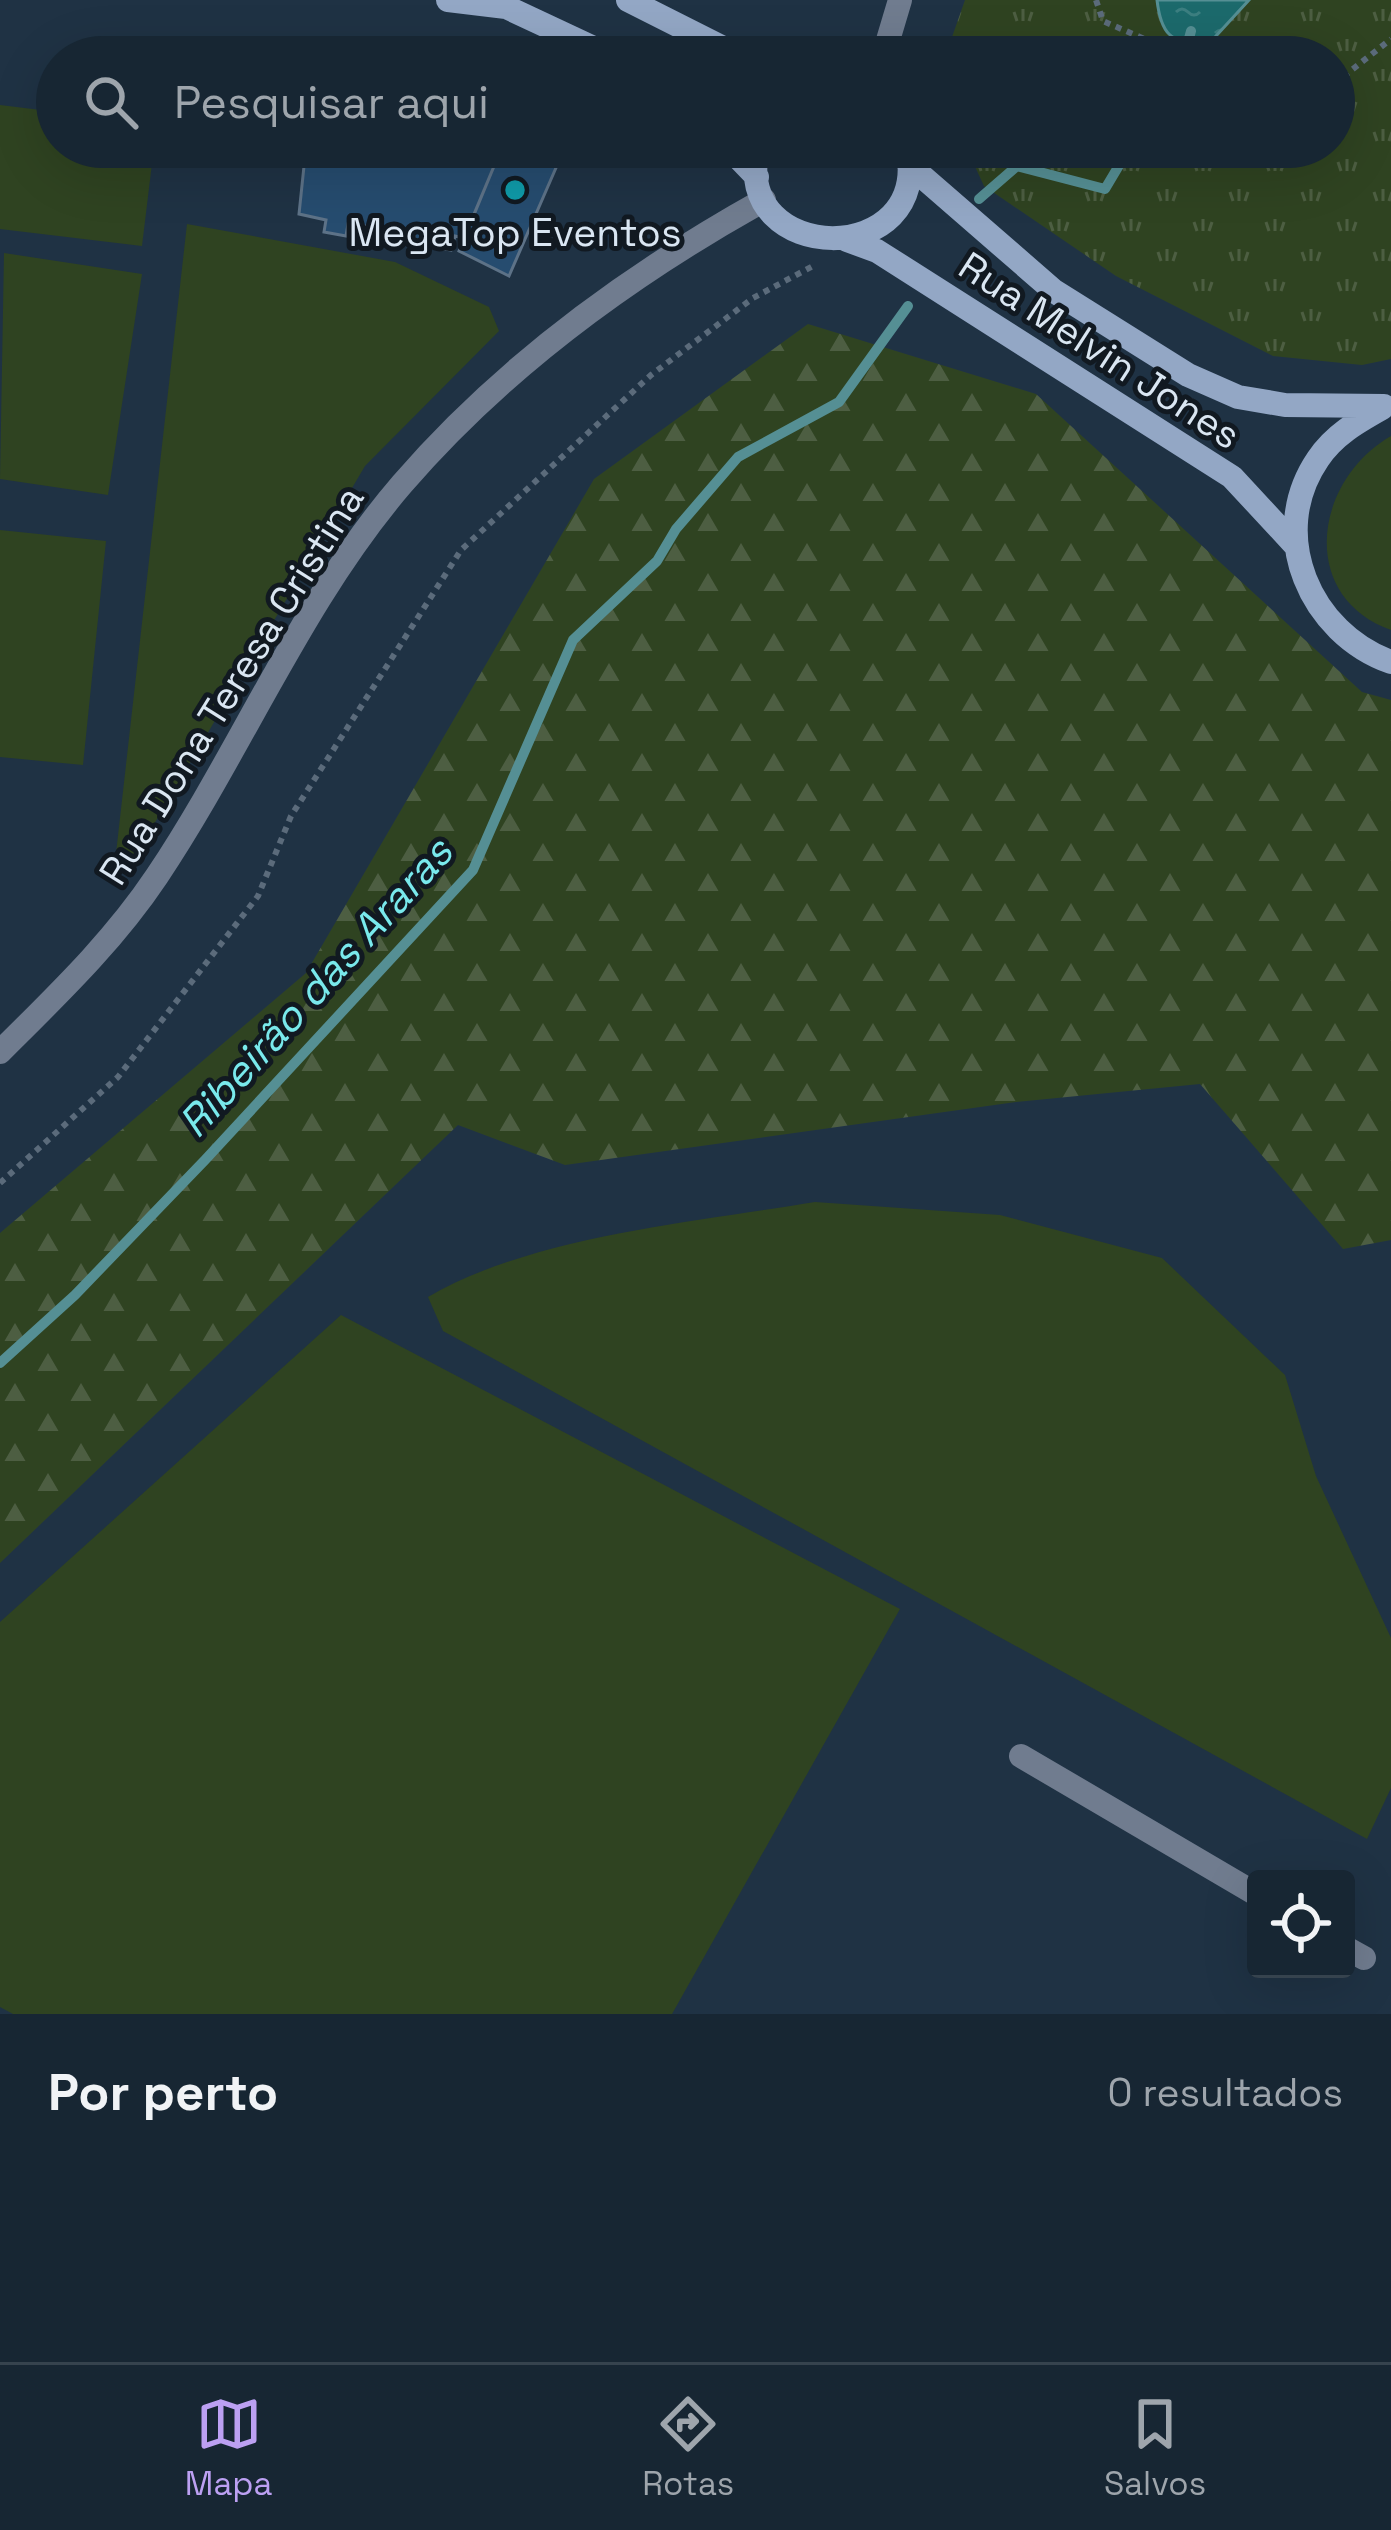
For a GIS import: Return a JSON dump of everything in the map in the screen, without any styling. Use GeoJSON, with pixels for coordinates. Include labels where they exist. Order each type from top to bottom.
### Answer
{"type":"FeatureCollection","features":[{"type":"Feature","properties":{"kind":"street"},"geometry":{"type":"LineString","coordinates":[[448,0],[506,7],[568,36]]}},
{"type":"Feature","properties":{"kind":"street"},"geometry":{"type":"LineString","coordinates":[[628,0],[699,36]]}},
{"type":"Feature","properties":{"kind":"street"},"geometry":{"type":"LineString","coordinates":[[889,36],[900,0]]}},
{"type":"Feature","properties":{"kind":"street","name":"Rua Melvin Jones"},"geometry":{"type":"LineString","coordinates":[[744,168],[799,233],[847,240],[878,251],[1232,476],[1296,546]]}},
{"type":"Feature","properties":{"kind":"street"},"geometry":{"type":"LineString","coordinates":[[759,168],[760,188]]}},
{"type":"Feature","properties":{"kind":"street"},"geometry":{"type":"LineString","coordinates":[[847,240],[887,218],[901,200],[906,168]]}},
{"type":"Feature","properties":{"kind":"street","name":"Rua Melvin Jones"},"geometry":{"type":"LineString","coordinates":[[921,168],[1054,291],[1188,375],[1238,397],[1286,405],[1388,406]]}},
{"type":"Feature","properties":{"kind":"street","name":"Rua Dona Teresa Cristina"},"geometry":{"type":"LineString","coordinates":[[0,1052],[89,963],[156,878],[335,579],[400,486],[465,418],[633,276],[760,188]]}},
{"type":"Feature","properties":{"kind":"street"},"geometry":{"type":"LineString","coordinates":[[1388,406],[1346,428],[1316,461],[1299,501],[1296,546],[1306,588],[1331,625],[1365,653],[1391,662]]}},
{"type":"Feature","properties":{"kind":"street"},"geometry":{"type":"LineString","coordinates":[[1021,1756],[1247,1889]]}},
{"type":"Feature","properties":{"kind":"path"},"geometry":{"type":"LineString","coordinates":[[1096,0],[1103,21],[1134,36]]}},
{"type":"Feature","properties":{"kind":"path"},"geometry":{"type":"LineString","coordinates":[[1355,67],[1391,39]]}},
{"type":"Feature","properties":{"kind":"path"},"geometry":{"type":"LineString","coordinates":[[0,1183],[118,1077],[257,896],[291,816],[461,550],[651,375],[754,298],[817,265]]}},
{"type":"Feature","properties":{"kind":"green space"},"geometry":{"type":"Polygon","coordinates":[[[965,0],[1391,0],[1391,359],[1362,365],[1273,356],[1116,276],[984,186],[976,168],[1355,168],[1355,36],[952,36],[965,0]]]}},
{"type":"Feature","properties":{"kind":"green space"},"geometry":{"type":"Polygon","coordinates":[[[0,105],[36,109],[36,168],[151,168],[142,246],[0,229],[0,105]]]}},
{"type":"Feature","properties":{"kind":"green space"},"geometry":{"type":"Polygon","coordinates":[[[187,224],[395,262],[489,307],[499,331],[365,466],[137,853],[113,880],[187,224]]]}},
{"type":"Feature","properties":{"kind":"green space"},"geometry":{"type":"Polygon","coordinates":[[[4,253],[142,274],[108,495],[0,479],[4,253]]]}},
{"type":"Feature","properties":{"kind":"green space"},"geometry":{"type":"Polygon","coordinates":[[[808,324],[1036,394],[1362,692],[1391,700],[1391,1240],[1343,1249],[1200,1084],[1016,1102],[565,1165],[458,1125],[0,1563],[0,1233],[306,973],[594,479],[808,324]]]}},
{"type":"Feature","properties":{"kind":"green space"},"geometry":{"type":"Polygon","coordinates":[[[1391,436],[1391,630],[1361,614],[1341,592],[1330,566],[1327,538],[1332,508],[1345,481],[1365,456],[1391,436]]]}},
{"type":"Feature","properties":{"kind":"green space"},"geometry":{"type":"Polygon","coordinates":[[[0,530],[106,541],[83,765],[0,757],[0,530]]]}},
{"type":"Feature","properties":{"kind":"green space"},"geometry":{"type":"Polygon","coordinates":[[[815,1202],[1000,1215],[1162,1258],[1285,1375],[1316,1476],[1391,1638],[1391,1788],[1367,1839],[443,1331],[428,1297],[470,1276],[565,1245],[815,1202]]]}},
{"type":"Feature","properties":{"kind":"green space"},"geometry":{"type":"Polygon","coordinates":[[[341,1315],[900,1609],[672,2014],[13,2014],[0,2007],[0,1622],[341,1315]]]}},
{"type":"Feature","properties":{"kind":"water"},"geometry":{"type":"Polygon","coordinates":[[[1157,0],[1249,0],[1216,36],[1172,36],[1161,21],[1157,0]]]}},
{"type":"Feature","properties":{"kind":"building"},"geometry":{"type":"Polygon","coordinates":[[[304,168],[493,168],[464,238],[455,236],[451,250],[415,244],[414,231],[397,229],[395,244],[375,241],[375,227],[348,224],[346,236],[324,232],[326,220],[299,214],[304,168]]]}},
{"type":"Feature","properties":{"kind":"building","name":"MegaTop Eventos"},"geometry":{"type":"Polygon","coordinates":[[[493,168],[556,168],[509,276],[459,251],[493,168]]]}},
{"type":"Feature","properties":{"kind":"waterway","name":"Ribeirão das Araras"},"geometry":{"type":"LineString","coordinates":[[1190,36],[1191,31]]}},
{"type":"Feature","properties":{"kind":"waterway","name":"Ribeirão das Araras"},"geometry":{"type":"LineString","coordinates":[[979,199],[1015,168]]}},
{"type":"Feature","properties":{"kind":"waterway","name":"Ribeirão das Araras"},"geometry":{"type":"LineString","coordinates":[[1025,168],[1105,189],[1118,168]]}},
{"type":"Feature","properties":{"kind":"waterway","name":"Ribeirão das Araras"},"geometry":{"type":"LineString","coordinates":[[0,1363],[75,1295],[205,1160],[473,870],[573,640],[657,561],[676,529],[738,457],[839,402],[908,306]]}},
{"type":"Feature","properties":{"kind":"place","name":"MegaTop Eventos"},"geometry":{"type":"Point","coordinates":[515,190]}}]}
